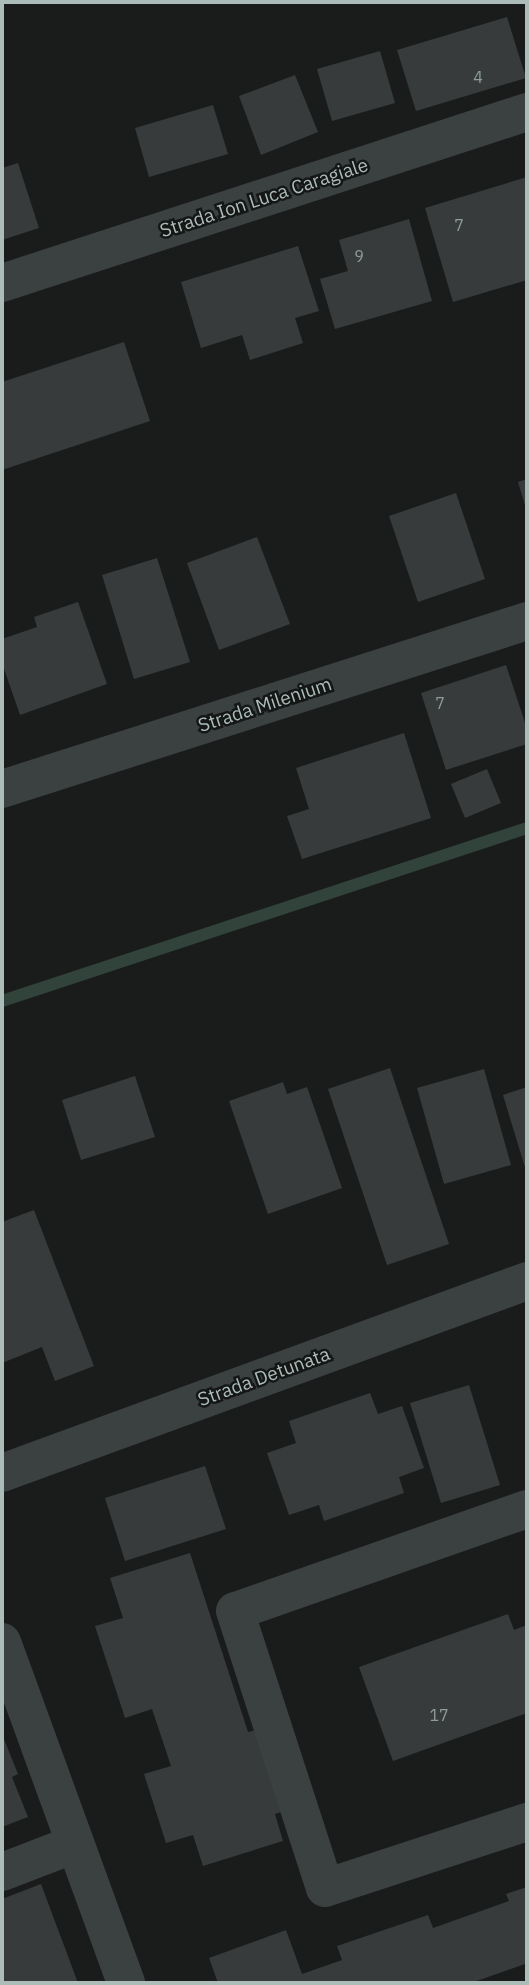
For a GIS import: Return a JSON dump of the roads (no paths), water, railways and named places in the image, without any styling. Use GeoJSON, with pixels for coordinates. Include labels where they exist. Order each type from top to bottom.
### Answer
{"type":"FeatureCollection","features":[{"type":"Feature","properties":{"kind":"street","name":"Strada Ion Luca Caragiale"},"geometry":{"type":"LineString","coordinates":[[2,283],[527,113]]}},
{"type":"Feature","properties":{"kind":"street","name":"Strada Milenium"},"geometry":{"type":"LineString","coordinates":[[2,789],[527,621]]}},
{"type":"Feature","properties":{"kind":"street","name":"Strada Detunata"},"geometry":{"type":"LineString","coordinates":[[2,1473],[527,1281]]}},
{"type":"Feature","properties":{"kind":"street"},"geometry":{"type":"LineString","coordinates":[[527,1509],[235,1611],[326,1888],[527,1822]]}},
{"type":"Feature","properties":{"kind":"street"},"geometry":{"type":"LineString","coordinates":[[2,1642],[126,1983]]}},
{"type":"Feature","properties":{"kind":"street"},"geometry":{"type":"LineString","coordinates":[[2,1872],[75,1844]]}},
{"type":"Feature","properties":{"kind":"waterway"},"geometry":{"type":"LineString","coordinates":[[2,1001],[527,828]]}}]}
